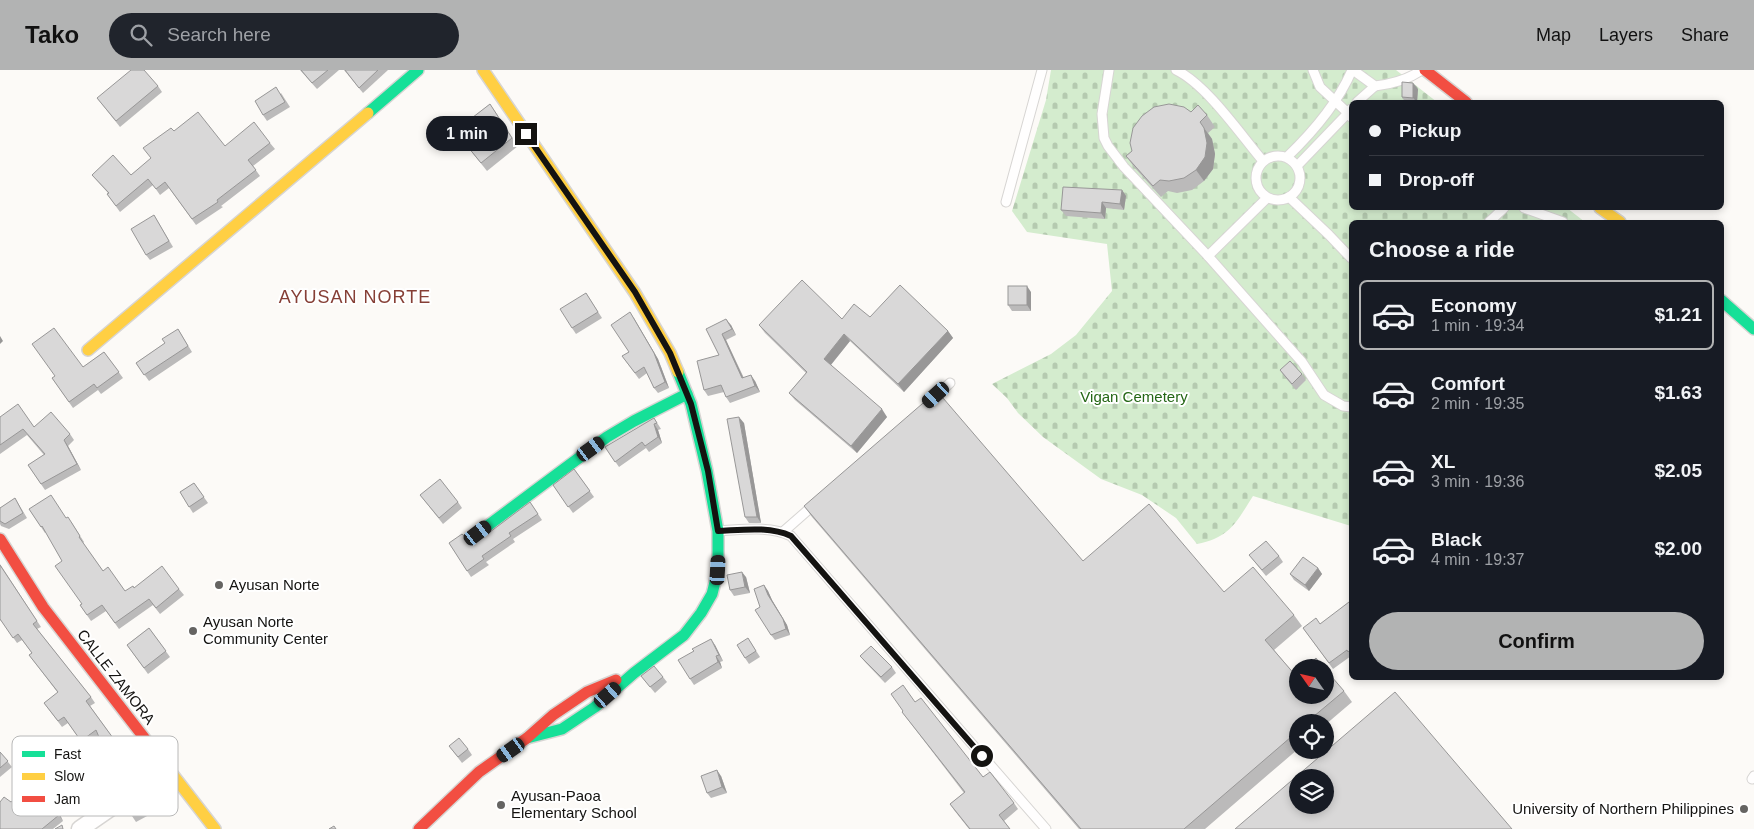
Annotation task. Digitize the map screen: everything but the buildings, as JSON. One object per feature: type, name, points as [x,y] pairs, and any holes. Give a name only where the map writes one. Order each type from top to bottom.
[{"type":"street","points":[[88,350],[418,70]]},
{"type":"street","points":[[483,70],[635,292],[670,353],[691,404],[708,471],[718,531],[718,570],[712,594],[701,613],[684,635],[595,706],[562,729],[527,738]]},
{"type":"street","points":[[1424,70],[1463,100]]},
{"type":"street","points":[[1603,210],[1617,220]]},
{"type":"street","points":[[1724,303],[1754,329]]},
{"type":"street","points":[[478,533],[607,437],[687,394]]},
{"type":"street","name":"CALLE ZAMORA","points":[[0,539],[43,607],[143,736]]},
{"type":"street","points":[[419,829],[479,772],[527,738],[552,715],[586,692],[634,673]]},
{"type":"street","name":"CALLE ZAMORA","points":[[178,781],[215,829]]},
{"type":"street","points":[[80,829],[99,816]]},
{"type":"lane","points":[[1006,202],[1042,70]]},
{"type":"lane","points":[[1109,70],[1102,114],[1104,138],[1124,167],[1208,256],[1302,362],[1324,395],[1343,406],[1349,407]]},
{"type":"lane","points":[[1176,70],[1202,88],[1263,161]]},
{"type":"lane","points":[[1313,70],[1320,87],[1349,112]]},
{"type":"lane","points":[[1287,157],[1308,136],[1335,101],[1346,86],[1353,70],[1375,86]]},
{"type":"lane","points":[[1359,100],[1375,86],[1394,84],[1424,70]]},
{"type":"lane","points":[[1297,166],[1349,114]]},
{"type":"lane","points":[[1279,155],[1287,157],[1297,166],[1300,173],[1299,185],[1289,198],[1282,200],[1268,198],[1259,190],[1256,183],[1255,175],[1258,167],[1270,157],[1279,155]]},
{"type":"lane","points":[[1208,256],[1268,198]]},
{"type":"lane","points":[[1289,198],[1349,256]]},
{"type":"lane","points":[[1491,220],[1502,210]]},
{"type":"lane","points":[[1530,210],[1557,220]]},
{"type":"lane","points":[[921,409],[950,383]]},
{"type":"lane","points":[[782,532],[826,493]]},
{"type":"lane","points":[[718,531],[771,530],[791,536],[1046,829]]},
{"type":"green space","name":"Vigan Cemetery","points":[[1051,70],[1396,70],[1434,100],[1349,100],[1349,210],[1570,210],[1582,220],[1349,220],[1349,525],[1253,496],[1231,528],[1217,538],[1197,544],[1176,518],[1142,495],[1101,479],[1043,437],[992,384],[1051,354],[1076,335],[1112,291],[1107,244],[1027,232],[1012,211],[1046,100]]},
{"type":"traffic: fast","points":[[368,113],[418,70]]},
{"type":"traffic: fast","points":[[1724,303],[1754,329]]},
{"type":"traffic: fast","points":[[527,738],[562,729],[595,707],[634,673],[684,635],[701,613],[712,594],[718,570],[718,531],[707,471],[691,404],[678,372]]},
{"type":"traffic: fast","points":[[478,533],[607,437],[687,394]]},
{"type":"traffic: slow","points":[[483,70],[635,293],[670,353],[678,372]]},
{"type":"traffic: slow","points":[[88,350],[368,113]]},
{"type":"traffic: slow","points":[[1603,210],[1617,220]]},
{"type":"traffic: slow","points":[[178,781],[215,829]]},
{"type":"traffic: jam","points":[[1425,70],[1463,100]]},
{"type":"traffic: jam","points":[[0,539],[43,607],[143,736]]},
{"type":"traffic: jam","points":[[419,829],[479,772],[527,738],[553,715],[587,692],[616,680]]},
{"type":"place","name":"Ayusan Norte","points":[[219,585]]},
{"type":"place","name":"Ayusan Norte Community Center","points":[[193,631]]},
{"type":"place","name":"Ayusan-Paoa Elementary School","points":[[501,805]]},
{"type":"place","name":"University of Northern Philippines","points":[[1744,809]]},
{"type":"district","name":"AYUSAN NORTE","points":[[355,297]]},
{"type":"route","points":[[526,134],[635,292],[670,353],[691,404],[708,471],[718,531],[771,530],[791,536],[982,756]]}]
